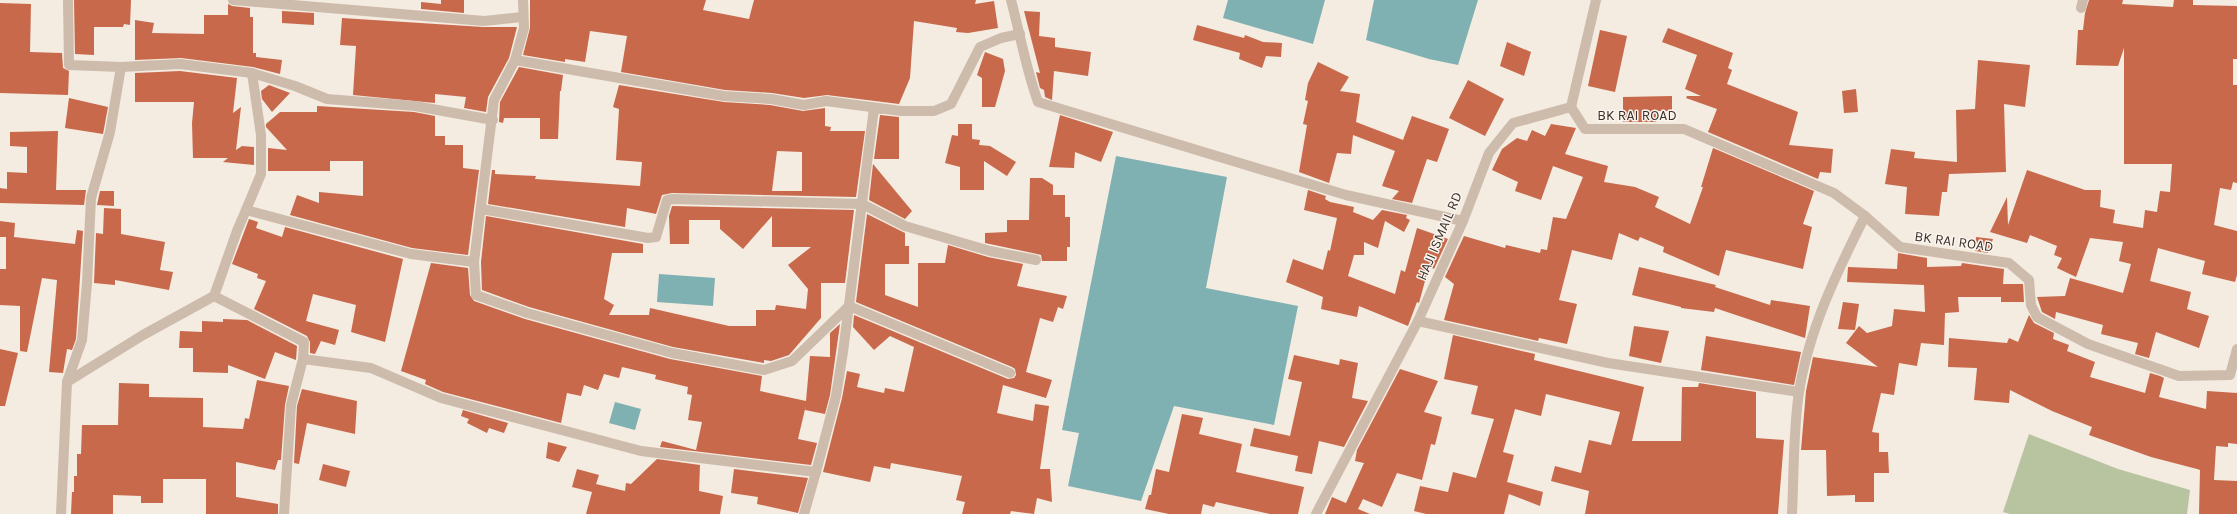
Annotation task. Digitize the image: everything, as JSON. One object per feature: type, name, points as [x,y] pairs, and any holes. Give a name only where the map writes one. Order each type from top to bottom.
[{"type":"street","points":[[68,0],[69,65],[121,67],[180,64],[252,73],[295,86],[327,99],[415,106],[493,120]]},
{"type":"street","points":[[233,0],[484,21],[522,17]]},
{"type":"street","points":[[523,0],[522,17],[524,28],[515,60],[494,100],[493,120],[474,262],[476,295],[527,313],[672,353],[764,370],[792,361],[849,306]]},
{"type":"street","points":[[1010,0],[1020,34],[1030,81],[1038,102],[1338,193],[1463,221]]},
{"type":"street","points":[[1571,107],[1596,0]]},
{"type":"street","points":[[804,514],[836,396],[874,108],[901,111],[934,111],[951,104],[980,47],[1002,38],[1020,34]]},
{"type":"street","points":[[515,60],[724,96],[770,99],[804,105],[826,101],[852,103],[901,111]]},
{"type":"street","points":[[61,514],[67,382],[82,340],[87,283],[91,198],[110,132],[121,67]]},
{"type":"street","points":[[67,382],[143,335],[214,296],[237,231],[261,174],[261,135],[252,73]]},
{"type":"street","name":"BK RAI ROAD","points":[[1571,107],[1585,129],[1684,129],[1834,193],[1865,216],[1900,247],[2009,262],[2029,280],[2031,305],[2037,317],[2096,347],[2179,376],[2230,375],[2237,349]]},
{"type":"street","name":"HAJI ISMAIL RD","points":[[1316,514],[1418,320],[1463,221],[1489,153],[1513,123],[1571,107]]},
{"type":"street","points":[[481,209],[648,238],[656,237],[667,200],[673,198],[862,204],[906,226],[990,251],[1036,260]]},
{"type":"street","points":[[246,210],[411,254],[474,262]]},
{"type":"street","points":[[1792,514],[1799,392],[1814,332],[1837,272],[1865,216]]},
{"type":"street","points":[[214,296],[304,342],[303,359],[291,405],[284,514]]},
{"type":"street","points":[[849,306],[1010,373]]},
{"type":"street","points":[[1418,320],[1608,363],[1799,392]]},
{"type":"street","points":[[303,359],[371,368],[441,398],[641,451],[816,472]]},
{"type":"green space","points":[[2029,434],[2118,469],[2190,490],[2187,514],[2010,514],[2003,512]]},
{"type":"water","points":[[1228,0],[1325,0],[1313,44],[1223,18]]},
{"type":"water","points":[[1374,0],[1478,0],[1458,65],[1429,59],[1366,40]]},
{"type":"water","points":[[1116,156],[1227,177],[1206,288],[1298,306],[1274,425],[1174,406],[1141,501],[1068,486],[1079,433],[1062,430]]},
{"type":"water","points":[[659,274],[715,278],[713,306],[657,302]]},
{"type":"water","points":[[615,402],[641,409],[635,430],[609,423]]},
{"type":"building","points":[[74,0],[131,0],[130,25],[124,24],[123,27],[94,27],[94,55],[75,54]]},
{"type":"building","points":[[441,0],[464,0],[464,13],[421,9],[421,2],[441,4]]},
{"type":"building","points":[[530,0],[706,0],[703,10],[749,19],[754,0],[976,0],[975,4],[994,1],[998,28],[968,33],[956,32],[957,28],[914,21],[910,78],[899,104],[827,95],[804,98],[772,93],[725,90],[621,72],[627,36],[590,31],[585,62],[565,59],[565,62],[523,55],[530,28]]},
{"type":"building","points":[[2089,0],[2123,0],[2122,4],[2173,7],[2174,0],[2193,0],[2193,5],[2237,6],[2237,59],[2233,59],[2233,85],[2237,85],[2237,183],[2233,182],[2231,190],[2220,188],[2214,225],[2237,231],[2237,275],[2235,282],[2202,274],[2205,261],[2158,248],[2150,281],[2191,292],[2187,309],[2209,316],[2199,348],[2156,332],[2149,358],[2135,354],[2138,343],[2101,334],[2103,325],[2056,312],[2055,319],[2042,312],[2037,297],[2065,296],[2070,278],[2123,293],[2131,264],[2119,261],[2123,242],[2090,238],[2076,277],[2057,268],[2062,258],[2054,255],[2057,246],[2030,235],[2027,243],[1990,232],[2007,197],[2008,225],[2027,170],[2085,190],[2101,190],[2100,207],[2115,210],[2113,223],[2143,228],[2145,210],[2157,212],[2160,191],[2170,192],[2172,164],[2124,164],[2124,48],[2118,66],[2076,65],[2078,30],[2083,30],[2085,13]]},
{"type":"building","points":[[0,3],[31,4],[30,52],[62,53],[63,68],[69,71],[68,95],[0,93]]},
{"type":"building","points":[[228,4],[232,6],[250,8],[250,17],[253,17],[253,53],[256,53],[256,57],[282,60],[280,74],[253,67],[181,58],[135,60],[135,20],[154,23],[152,33],[204,34],[204,15],[228,15]]},
{"type":"building","points":[[282,11],[314,13],[314,25],[282,23]]},
{"type":"building","points":[[1024,11],[1040,12],[1039,36],[1055,38],[1055,47],[1091,52],[1088,76],[1054,71],[1052,100],[1045,97],[1044,90],[1040,88],[1036,72],[1040,73]]},
{"type":"building","points":[[342,18],[483,27],[517,27],[509,58],[488,97],[486,112],[464,108],[466,97],[435,94],[435,103],[353,95],[356,46],[340,45]]},
{"type":"building","points":[[1197,25],[1244,38],[1245,35],[1263,42],[1282,43],[1281,57],[1266,56],[1262,68],[1239,59],[1240,53],[1193,40]]},
{"type":"building","points":[[1668,28],[1733,53],[1728,68],[1732,70],[1727,84],[1798,112],[1789,145],[1833,149],[1831,173],[1820,172],[1818,179],[1708,132],[1717,109],[1686,98],[1687,96],[1701,96],[1685,89],[1697,55],[1662,42]]},
{"type":"building","points":[[1600,30],[1627,36],[1615,92],[1588,86]]},
{"type":"building","points":[[1507,42],[1531,52],[1524,76],[1500,66]]},
{"type":"building","points":[[985,52],[1003,59],[1005,71],[995,107],[982,107],[982,78],[977,75]]},
{"type":"building","points":[[1978,60],[2030,65],[2025,107],[2004,104],[2006,172],[1949,174],[1947,192],[1942,192],[1939,216],[1905,214],[1907,187],[1885,184],[1891,149],[1915,152],[1914,158],[1957,162],[1956,110],[1975,109]]},
{"type":"building","points":[[1318,62],[1349,77],[1340,91],[1360,94],[1356,122],[1403,140],[1412,116],[1449,129],[1437,162],[1427,159],[1412,203],[1392,199],[1399,191],[1382,186],[1395,151],[1353,135],[1351,154],[1337,153],[1329,183],[1299,172],[1307,125],[1303,124],[1308,101],[1305,100],[1308,83]]},
{"type":"building","points":[[519,67],[563,75],[560,91],[558,139],[540,139],[540,118],[504,118],[503,123],[499,122],[500,102]]},
{"type":"building","points":[[180,71],[237,78],[233,113],[241,107],[236,150],[242,146],[254,147],[254,165],[223,162],[228,158],[193,158],[192,123],[194,102],[135,102],[135,73]]},
{"type":"building","points":[[1468,80],[1504,99],[1485,136],[1449,118]]},
{"type":"building","points":[[269,85],[290,93],[272,112],[262,99],[261,91]]},
{"type":"building","points":[[619,85],[724,102],[770,105],[803,111],[825,108],[825,126],[831,127],[830,131],[865,131],[856,197],[672,193],[662,195],[656,214],[627,208],[625,227],[488,204],[492,170],[495,170],[495,174],[536,176],[535,179],[640,186],[642,162],[616,160],[619,109],[613,107]],"holes":[[[777,151],[802,152],[802,191],[772,191]]]},
{"type":"building","points":[[1856,89],[1858,112],[1844,113],[1842,91]]},
{"type":"building","points":[[1672,96],[1672,111],[1657,111],[1656,122],[1623,122],[1623,97]]},
{"type":"building","points":[[69,98],[108,107],[103,134],[65,128]]},
{"type":"building","points":[[317,106],[414,112],[435,116],[435,136],[445,136],[445,145],[463,145],[463,168],[479,170],[468,255],[412,248],[290,215],[297,195],[319,203],[319,192],[363,196],[363,161],[330,161],[330,171],[268,171],[268,148],[287,150],[266,127],[266,124],[280,112],[317,112]]},
{"type":"building","points":[[880,115],[899,117],[899,159],[874,159]]},
{"type":"building","points":[[1060,115],[1113,132],[1101,162],[1075,152],[1074,168],[1049,167]]},
{"type":"building","points":[[958,124],[972,124],[972,139],[980,140],[979,145],[990,146],[1016,162],[1007,176],[984,161],[984,190],[960,190],[960,167],[945,163],[952,135],[958,136]]},
{"type":"building","points":[[1551,124],[1576,128],[1565,154],[1608,166],[1604,182],[1635,187],[1659,197],[1655,207],[1690,224],[1703,187],[1701,187],[1713,148],[1814,191],[1803,224],[1812,227],[1803,269],[1726,250],[1719,276],[1663,252],[1664,247],[1640,237],[1638,241],[1619,233],[1612,260],[1572,250],[1559,300],[1577,304],[1567,344],[1539,338],[1538,341],[1444,320],[1454,284],[1445,277],[1464,236],[1505,248],[1506,245],[1540,253],[1541,249],[1547,250],[1553,217],[1566,219],[1583,177],[1553,166],[1541,200],[1515,191],[1518,182],[1492,170],[1502,149],[1517,138],[1527,141],[1532,130],[1545,136]]},
{"type":"building","points":[[58,131],[56,190],[86,190],[84,205],[0,203],[0,188],[7,189],[7,172],[27,173],[27,147],[10,146],[10,132]]},
{"type":"building","points":[[873,164],[912,211],[905,219],[869,200]]},
{"type":"building","points":[[1030,178],[1042,178],[1053,185],[1053,195],[1065,195],[1065,217],[1070,217],[1070,247],[1067,247],[1067,261],[1042,261],[1041,255],[985,243],[985,233],[1007,232],[1007,220],[1029,220]]},
{"type":"building","points":[[1308,190],[1326,196],[1325,199],[1330,202],[1354,207],[1353,212],[1373,220],[1382,210],[1407,215],[1406,218],[1410,220],[1404,232],[1385,221],[1378,248],[1364,242],[1364,255],[1354,255],[1348,276],[1395,294],[1401,270],[1405,272],[1417,228],[1448,239],[1434,269],[1429,266],[1419,303],[1417,302],[1408,326],[1359,306],[1357,317],[1321,309],[1323,297],[1286,282],[1293,259],[1323,270],[1328,250],[1330,251],[1337,218],[1304,210]]},
{"type":"building","points":[[100,191],[114,191],[114,206],[97,205]]},
{"type":"building","points":[[672,206],[854,210],[845,283],[821,283],[821,318],[789,355],[771,361],[764,360],[764,363],[673,347],[529,307],[482,290],[481,262],[486,216],[643,244],[643,253],[612,253],[604,299],[614,305],[609,315],[649,315],[650,308],[729,326],[756,326],[756,310],[775,310],[776,305],[806,309],[808,289],[788,265],[811,247],[772,247],[772,216],[743,249],[720,229],[720,220],[689,220],[689,244],[670,244],[669,216]]},
{"type":"building","points":[[104,208],[121,209],[121,234],[165,242],[160,270],[173,272],[169,290],[115,280],[115,285],[94,283],[96,233],[103,234]]},
{"type":"building","points":[[867,214],[905,233],[905,246],[909,246],[909,264],[885,264],[885,295],[918,307],[918,263],[945,263],[948,245],[988,257],[1023,264],[1017,286],[1067,296],[1063,309],[1058,307],[1053,322],[1040,318],[1026,372],[1052,380],[1046,398],[1003,385],[997,413],[1033,421],[1035,404],[1049,406],[1040,469],[1050,469],[1052,502],[1037,498],[1034,514],[1011,511],[1010,514],[962,514],[965,502],[956,500],[962,476],[891,463],[890,469],[874,466],[870,482],[823,472],[842,398],[847,371],[860,374],[857,387],[884,393],[885,388],[904,392],[914,347],[890,336],[874,350],[853,327],[854,315],[1008,379],[1014,378],[1016,375],[1015,369],[1012,367],[856,302]]},
{"type":"building","points":[[249,219],[258,222],[256,228],[282,237],[285,227],[403,259],[385,342],[351,332],[356,305],[313,294],[306,321],[339,330],[335,345],[321,341],[315,354],[310,353],[310,342],[307,336],[254,309],[266,281],[257,278],[258,274],[232,264]]},
{"type":"building","points":[[0,221],[15,223],[14,237],[75,244],[77,230],[83,231],[76,339],[72,350],[67,349],[63,373],[49,372],[57,280],[42,278],[27,352],[20,351],[20,306],[0,305],[0,269],[6,269],[6,237],[0,237]]},
{"type":"building","points":[[1976,237],[1993,239],[1988,253],[1975,251]]},
{"type":"building","points":[[1898,253],[1927,258],[1927,267],[1961,266],[1962,263],[2004,269],[2003,284],[2023,284],[2024,302],[2001,302],[2001,297],[1958,297],[1959,312],[1945,313],[1944,345],[1921,343],[1917,366],[1899,363],[1894,395],[1881,393],[1872,432],[1879,433],[1879,452],[1888,452],[1889,473],[1874,473],[1874,502],[1855,502],[1855,495],[1827,496],[1826,450],[1801,450],[1806,391],[1813,357],[1878,367],[1846,343],[1859,326],[1867,333],[1892,326],[1894,309],[1925,312],[1924,285],[1847,282],[1848,267],[1897,269]]},
{"type":"building","points":[[431,263],[468,268],[470,295],[474,301],[525,319],[670,359],[762,376],[760,391],[806,401],[810,356],[830,357],[830,333],[840,324],[830,395],[825,414],[805,410],[806,405],[798,439],[817,443],[811,465],[660,447],[662,441],[696,450],[702,422],[688,420],[692,395],[687,394],[688,387],[655,379],[656,375],[622,367],[619,378],[604,374],[598,390],[584,385],[581,396],[567,393],[561,423],[443,392],[425,384],[426,380],[401,371]]},
{"type":"building","points":[[1639,267],[1716,285],[1715,287],[1770,305],[1771,300],[1810,306],[1805,338],[1715,308],[1714,312],[1681,308],[1632,295]]},
{"type":"building","points":[[1843,302],[1859,304],[1855,330],[1838,329]]},
{"type":"building","points":[[2029,315],[2034,323],[2054,333],[2053,339],[2069,345],[2067,351],[2095,362],[2090,377],[2145,393],[2150,373],[2164,378],[2159,397],[2206,409],[2207,391],[2237,393],[2237,444],[2228,443],[2228,447],[2216,446],[2214,480],[2237,481],[2237,514],[2199,514],[2200,470],[2151,457],[2089,435],[2092,427],[2052,411],[2010,390],[2009,403],[1974,400],[1977,368],[1948,367],[1949,338],[2007,343],[2009,338],[2018,342]]},
{"type":"building","points":[[223,319],[247,320],[297,346],[296,360],[275,352],[265,379],[228,365],[228,373],[193,372],[193,348],[179,348],[180,331],[202,332],[202,321],[223,322]]},
{"type":"building","points":[[1634,326],[1669,331],[1661,363],[1629,356]]},
{"type":"building","points":[[1453,335],[1535,354],[1534,360],[1644,387],[1632,441],[1681,441],[1682,387],[1698,387],[1699,383],[1756,392],[1756,438],[1784,440],[1778,514],[1585,514],[1589,491],[1551,481],[1555,466],[1581,473],[1589,440],[1611,445],[1620,412],[1546,394],[1541,416],[1515,409],[1503,452],[1514,455],[1507,482],[1543,492],[1540,506],[1509,494],[1504,514],[1426,514],[1414,511],[1420,486],[1448,492],[1453,472],[1476,478],[1494,419],[1471,414],[1478,386],[1444,379]]},
{"type":"building","points":[[1706,336],[1801,352],[1794,385],[1701,370]]},
{"type":"building","points":[[0,349],[18,353],[5,406],[0,406]]},
{"type":"building","points":[[1294,355],[1339,365],[1340,359],[1358,363],[1352,398],[1368,401],[1344,447],[1319,441],[1312,474],[1295,471],[1298,456],[1250,446],[1254,428],[1290,436],[1302,382],[1288,379]]},
{"type":"building","points":[[1400,369],[1438,381],[1424,412],[1442,417],[1435,445],[1431,444],[1422,480],[1397,473],[1382,507],[1363,499],[1358,509],[1370,514],[1325,514],[1332,497],[1346,503],[1364,463],[1355,461],[1357,450]]},
{"type":"building","points":[[257,380],[289,386],[285,405],[281,460],[278,460],[275,470],[236,462],[236,497],[278,504],[278,514],[206,514],[206,479],[163,479],[163,503],[141,503],[141,496],[113,495],[113,514],[71,514],[72,492],[74,492],[74,476],[77,476],[77,454],[81,454],[82,425],[118,425],[119,383],[149,384],[149,397],[203,398],[203,427],[243,429],[245,418],[249,419]]},
{"type":"building","points":[[302,389],[357,401],[355,434],[307,423],[299,464],[294,463],[297,406]]},
{"type":"building","points":[[463,410],[508,423],[504,433],[489,428],[487,433],[467,423],[469,419],[461,416]]},
{"type":"building","points":[[1182,414],[1203,418],[1199,434],[1242,444],[1236,472],[1304,487],[1298,514],[1270,514],[1216,502],[1214,507],[1203,504],[1201,514],[1169,514],[1145,509],[1149,495],[1151,495],[1156,469],[1169,472]]},
{"type":"building","points":[[548,442],[567,447],[559,462],[546,458]]},
{"type":"building","points":[[657,459],[700,465],[699,491],[723,496],[720,514],[586,514],[592,492],[572,487],[577,469],[599,475],[596,484],[625,491],[626,483],[631,484]]},
{"type":"building","points":[[323,464],[350,471],[346,487],[319,480]]},
{"type":"building","points":[[734,469],[808,478],[798,513],[757,504],[758,497],[731,493]]}]
